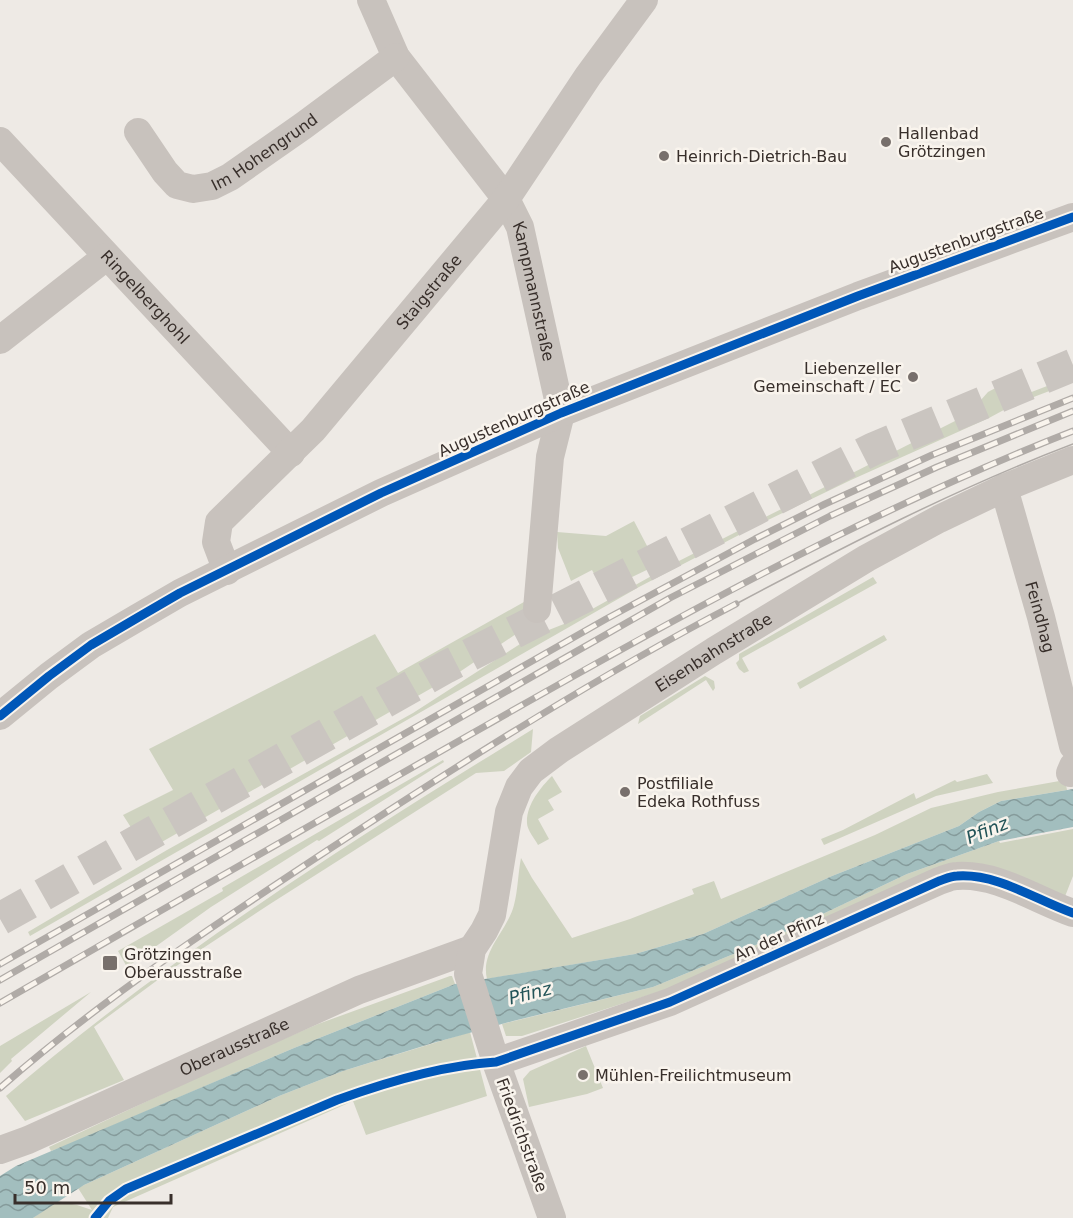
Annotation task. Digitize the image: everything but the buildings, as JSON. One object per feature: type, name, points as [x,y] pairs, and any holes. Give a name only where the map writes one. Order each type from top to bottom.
[{"type":"street","name":"Kampmannstraße","points":[[370,0],[396,57],[506,199],[520,227],[561,412],[550,457],[537,609]]},
{"type":"street","name":"Staigstraße","points":[[227,571],[216,542],[219,522],[320,422],[506,199],[588,76],[644,0]]},
{"type":"street","name":"Im Hohengrund","points":[[138,132],[165,172],[177,185],[193,189],[212,186],[230,177],[303,126],[396,57]]},
{"type":"street","name":"Ringelberghohl","points":[[0,141],[291,453]]},
{"type":"street","name":"Augustenburgstraße","points":[[0,716],[91,645],[180,593],[381,494],[561,412],[858,296],[1073,217]]},
{"type":"street","points":[[0,340],[106,257]]},
{"type":"street","name":"Eisenbahnstraße","points":[[470,962],[492,915],[509,812],[519,787],[531,771],[559,750],[644,696],[867,558],[939,519],[1004,488],[1073,460]]},
{"type":"street","name":"Feindhag","points":[[1004,488],[1041,617],[1072,762]]},
{"type":"street","name":"An der Pfinz","points":[[493,1053],[670,1002],[939,880],[957,876],[986,880],[1006,885],[1073,913]]},
{"type":"street","name":"Friedrichstraße","points":[[470,962],[493,1053],[552,1218]]},
{"type":"street","name":"Oberausstraße","points":[[0,1149],[28,1140],[359,990],[470,962]]},
{"type":"green space","points":[[1073,376],[1073,382],[1013,405],[851,480],[639,587],[30,936],[28,932],[167,850],[413,713],[531,637],[569,622],[673,564],[955,421],[972,410],[988,392],[1003,384],[1011,400]]},
{"type":"green space","points":[[634,521],[657,565],[603,591],[592,570],[571,581],[558,548],[557,532],[606,536]]},
{"type":"green space","points":[[873,577],[877,583],[742,658],[749,671],[744,673],[739,669],[736,663],[739,660],[739,654]]},
{"type":"green space","points":[[531,598],[527,616],[516,634],[458,673],[146,851],[123,815],[173,790],[149,749],[375,634],[398,673]]},
{"type":"green space","points":[[884,635],[887,640],[800,689],[797,683]]},
{"type":"green space","points":[[705,676],[714,681],[713,691],[706,680],[638,724],[640,716]]},
{"type":"green space","points":[[533,729],[531,752],[504,771],[476,773],[182,962],[94,1027],[124,1080],[25,1121],[6,1096],[132,995],[262,902],[329,857]]},
{"type":"green space","points":[[443,760],[444,762],[211,907],[127,967],[118,951]]},
{"type":"green space","points":[[987,774],[993,783],[936,796],[824,845],[821,839],[914,793],[916,799],[955,780],[957,782]]},
{"type":"green space","points":[[552,776],[562,792],[548,800],[554,810],[538,819],[549,839],[538,845],[528,829],[527,816],[535,797]]},
{"type":"green space","points":[[1065,780],[1067,790],[1001,801],[979,812],[959,826],[832,876],[703,934],[635,954],[487,979],[487,959],[514,905],[521,858],[572,938],[630,919],[694,894],[692,889],[714,881],[721,899],[875,835],[931,808],[998,792]]},
{"type":"green space","points":[[1073,829],[1073,876],[1064,899],[972,864],[677,986],[522,1036],[506,1036],[502,1024],[653,987],[770,939],[907,874],[999,841],[1000,843]]},
{"type":"green space","points":[[450,976],[455,984],[294,1048],[65,1146],[51,1151],[49,1147],[318,1024]]},
{"type":"green space","points":[[91,992],[11,1059],[12,1061],[0,1073],[0,1046]]},
{"type":"green space","points":[[470,1032],[487,1096],[366,1135],[353,1101],[113,1207],[108,1218],[33,1218],[57,1201],[92,1210],[78,1188],[279,1096],[343,1071]]},
{"type":"green space","points":[[586,1046],[603,1088],[587,1094],[529,1107],[523,1079],[530,1071]]},
{"type":"water","name":"Pfinz","points":[[1073,789],[1073,827],[999,841],[907,874],[770,939],[653,987],[513,1021],[343,1071],[279,1096],[84,1185],[33,1218],[0,1218],[0,1176],[16,1166],[294,1048],[455,984],[635,954],[703,934],[832,876],[959,826],[979,812],[1001,801]]},
{"type":"tunnel","points":[[0,919],[446,667],[873,449],[1073,365]]},
{"type":"tram line","points":[[736,604],[860,539],[944,499],[1073,444]]},
{"type":"railway","points":[[0,964],[606,619],[755,539],[932,455],[1073,398]]},
{"type":"railway","points":[[0,980],[670,598],[830,516],[937,467],[1073,411]]},
{"type":"railway","points":[[0,1003],[532,699],[759,575],[914,499],[1073,431]]},
{"type":"railway","points":[[0,1088],[120,992],[203,933],[331,848],[480,752],[581,691],[736,604]]},
{"type":"cycle path","points":[[0,716],[91,645],[137,618],[180,593],[381,493],[561,413],[858,296],[1073,217]]},
{"type":"cycle path","points":[[95,1218],[109,1201],[126,1189],[337,1100],[415,1076],[496,1062],[670,1002],[948,878],[972,876],[1002,883],[1073,913]]},
{"type":"place","name":"Hallenbad Grötzingen","points":[[886,142]]},
{"type":"place","name":"Heinrich-Dietrich-Bau","points":[[664,156]]},
{"type":"place","name":"Liebenzeller Gemeinschaft / EC","points":[[913,377]]},
{"type":"place","name":"Postfiliale Edeka Rothfuss","points":[[625,792]]},
{"type":"place","name":"Grötzingen Oberausstraße","points":[[110,963]]},
{"type":"place","name":"Mühlen-Freilichtmuseum","points":[[583,1075]]}]
